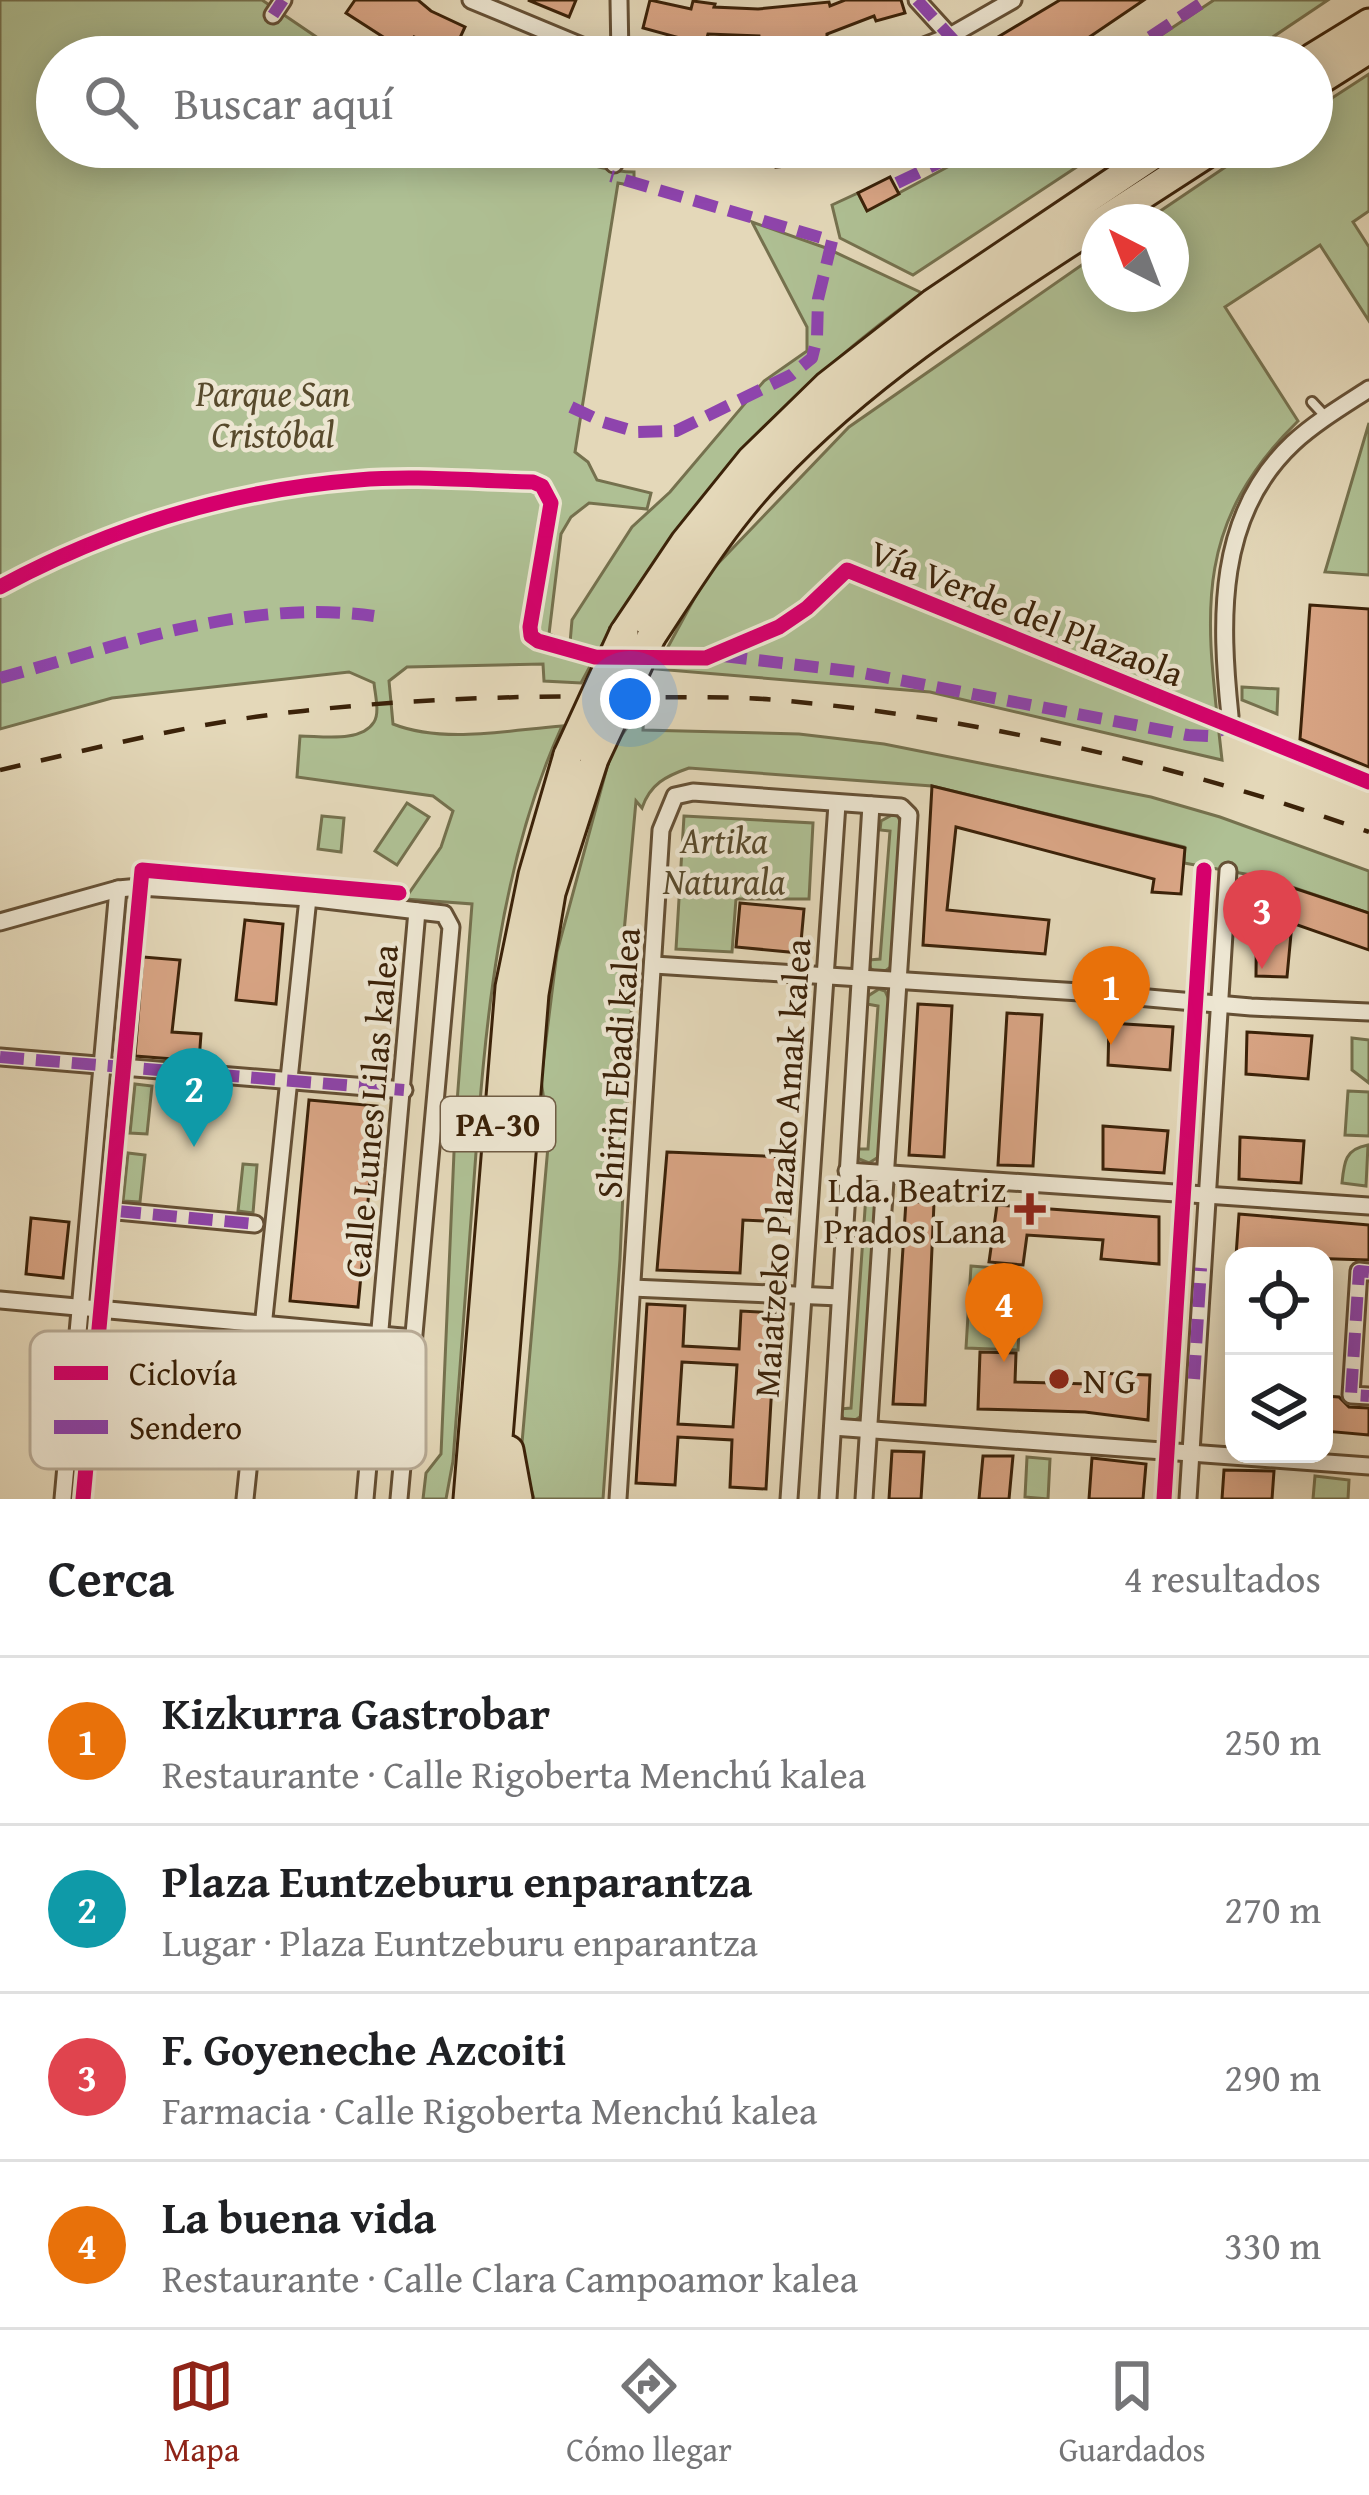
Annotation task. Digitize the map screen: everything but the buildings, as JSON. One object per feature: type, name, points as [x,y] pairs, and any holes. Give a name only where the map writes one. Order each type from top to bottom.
[{"type":"highway","points":[[1333,45],[1369,23]]},
{"type":"highway","points":[[1333,72],[1369,49]]},
{"type":"highway","name":"PA-30","points":[[468,1499],[510,987],[533,875],[638,635],[685,542],[751,460],[827,386],[933,304],[1134,168]]},
{"type":"highway","name":"PA-30","points":[[1129,204],[1185,168]]},
{"type":"highway","name":"PA-30","points":[[638,635],[767,476],[842,403],[946,322],[1081,235]]},
{"type":"highway","name":"PA-30","points":[[493,1499],[535,994],[581,757]]},
{"type":"highway","points":[[518,1499],[509,1455],[530,1175],[524,1107]]},
{"type":"highway","points":[[452,1499],[480,1219],[498,1130]]},
{"type":"street","points":[[471,0],[558,36]]},
{"type":"street","points":[[619,0],[620,36]]},
{"type":"street","points":[[916,0],[950,36],[1013,0]]},
{"type":"street","points":[[1230,716],[1222,614],[1232,547],[1262,481],[1290,446],[1325,417],[1362,396]]},
{"type":"street","name":"Shirin Ebadi kalea","points":[[618,1499],[662,830],[675,796],[693,792],[837,804]]},
{"type":"street","points":[[837,804],[902,806],[909,814],[863,1499]]},
{"type":"street","name":"Maiatzeko Plazako Amak kalea","points":[[789,1499],[837,804]]},
{"type":"street","name":"Maiatzeko Plazako Amak kalea","points":[[828,1499],[871,805]]},
{"type":"street","points":[[1188,1499],[1228,871]]},
{"type":"street","points":[[79,1331],[118,889]]},
{"type":"street","points":[[0,922],[118,889],[308,898],[417,911]]},
{"type":"street","points":[[263,1331],[308,898]]},
{"type":"street","name":"Calle Lunes Lilas kalea","points":[[380,1331],[417,911],[444,914],[451,927],[414,1331]]},
{"type":"street","points":[[654,965],[1369,1012]]},
{"type":"street","points":[[0,1057],[260,1087],[289,1080],[404,1090]]},
{"type":"street","points":[[847,1172],[1369,1206]]},
{"type":"street","points":[[117,1210],[189,1212],[255,1224]]},
{"type":"street","points":[[1369,1272],[1359,1271],[1351,1395],[1369,1396]]},
{"type":"street","points":[[632,1288],[840,1297]]},
{"type":"street","points":[[0,1300],[338,1331]]},
{"type":"street","points":[[832,1427],[1369,1466]]},
{"type":"street","points":[[245,1499],[248,1469]]},
{"type":"street","name":"Calle Lunes Lilas kalea","points":[[365,1499],[368,1469]]},
{"type":"street","name":"Calle Lunes Lilas kalea","points":[[399,1499],[402,1469]]},
{"type":"street","points":[[63,1498],[78,1499]]},
{"type":"lane","points":[[1312,402],[1325,417]]},
{"type":"green space","name":"Parque San Cristóbal","points":[[0,0],[262,0],[315,36],[36,36],[36,168],[607,168],[634,172],[634,186],[618,183],[575,452],[588,462],[597,480],[651,493],[647,509],[589,503],[571,517],[561,534],[549,634],[570,643],[572,620],[632,527],[670,492],[764,381],[807,351],[807,327],[752,222],[826,248],[922,293],[820,375],[728,468],[649,571],[581,683],[544,681],[543,664],[407,667],[389,681],[393,724],[412,730],[477,734],[562,726],[523,835],[498,948],[483,1064],[453,1461],[446,1499],[423,1499],[426,1473],[441,1454],[455,1129],[472,904],[405,899],[441,847],[453,811],[433,796],[297,777],[300,736],[351,736],[368,729],[376,718],[374,683],[349,672],[112,698],[0,729]]},
{"type":"green space","points":[[1214,0],[1328,0],[1274,36],[1160,36]]},
{"type":"green space","points":[[1369,74],[1369,211],[1353,222],[1369,247],[1369,321],[1320,245],[1225,307],[1298,421],[1263,461],[1238,500],[1213,579],[1212,664],[1222,760],[930,692],[656,669],[707,575],[849,427],[1081,266],[1081,312],[1189,312],[1189,204],[1171,204],[1224,168],[1333,168],[1333,97]]},
{"type":"green space","points":[[946,168],[1075,168],[913,275],[840,238],[832,205],[858,193],[867,210]]},
{"type":"green space","points":[[1369,423],[1369,575],[1325,572]]},
{"type":"green space","points":[[1242,687],[1278,689],[1277,714],[1242,700]]},
{"type":"green space","points":[[644,704],[643,730],[799,734],[884,744],[1151,797],[1369,871],[1369,913],[1262,877],[1184,863],[1184,847],[932,786],[689,768],[660,782],[642,808],[636,801],[619,987],[632,992],[603,1499],[534,1499],[521,1454],[549,1135],[541,1080],[557,952],[612,749]]},
{"type":"green space","points":[[407,803],[429,817],[397,865],[375,851]]},
{"type":"green space","points":[[322,816],[344,818],[341,852],[318,849]]},
{"type":"green space","name":"Artika Naturala","points":[[684,816],[813,823],[809,899],[736,899],[732,952],[676,949]]},
{"type":"green space","points":[[898,816],[902,827],[892,966],[881,974],[871,969],[868,960],[880,959],[890,831],[880,830],[881,821]]},
{"type":"green space","points":[[879,989],[890,1002],[880,1156],[869,1163],[859,1159],[856,1149],[868,1149],[878,1006],[867,1004],[868,996]]},
{"type":"green space","points":[[1352,1038],[1369,1040],[1369,1083],[1352,1070]]},
{"type":"green space","points":[[135,1084],[152,1086],[147,1134],[130,1133]]},
{"type":"green space","points":[[1348,1091],[1369,1092],[1369,1136],[1345,1135]]},
{"type":"green space","points":[[1368,1145],[1366,1186],[1342,1183],[1347,1158]]},
{"type":"green space","points":[[128,1153],[145,1155],[140,1202],[123,1201]]},
{"type":"green space","points":[[243,1164],[257,1165],[253,1213],[238,1211]]},
{"type":"green space","points":[[863,1179],[874,1180],[879,1191],[863,1415],[852,1422],[839,1409],[851,1408],[866,1195],[856,1194]]},
{"type":"green space","points":[[971,1266],[1022,1270],[1018,1350],[966,1348]]},
{"type":"green space","points":[[1027,1457],[1050,1459],[1048,1499],[1025,1497]]},
{"type":"green space","points":[[1315,1476],[1349,1480],[1348,1499],[1313,1499]]},
{"type":"railway","points":[[0,770],[189,728],[346,707],[519,697],[744,698],[927,718],[1077,747],[1224,786],[1369,832]]},
{"type":"marked path","points":[[273,15],[283,0]]},
{"type":"marked path","points":[[917,0],[950,36]]},
{"type":"marked path","points":[[1152,36],[1206,0]]},
{"type":"marked path","points":[[897,183],[928,168]]},
{"type":"marked path","points":[[571,407],[637,432],[676,431],[791,375],[812,358],[817,338],[818,299],[832,241],[611,176]]},
{"type":"marked path","points":[[0,678],[138,639],[232,619],[326,612],[374,616]]},
{"type":"marked path","points":[[723,656],[857,672],[1188,735],[1209,736],[1229,726]]},
{"type":"marked path","points":[[0,1057],[404,1090]]},
{"type":"marked path","points":[[117,1211],[255,1224]]},
{"type":"marked path","points":[[1194,1379],[1201,1268]]},
{"type":"marked path","points":[[1369,1272],[1359,1271],[1351,1395],[1369,1396]]},
{"type":"cycle path","name":"Vía Verde del Plazaola","points":[[0,587],[85,546],[219,502],[311,485],[380,479],[533,482],[542,486],[551,503],[530,627],[538,641],[595,657],[706,658],[779,627],[847,570],[1369,782]]},
{"type":"cycle path","points":[[99,1331],[142,870],[399,893]]},
{"type":"cycle path","points":[[1164,1499],[1204,870]]},
{"type":"cycle path","points":[[83,1499],[86,1469]]},
{"type":"place","name":"F. Goyeneche Azcoiti","points":[[1262,969]]},
{"type":"place","name":"Kizkurra Gastrobar","points":[[1111,1045]]},
{"type":"place","name":"Plaza Euntzeburu enparantza","points":[[194,1147]]},
{"type":"place","name":"Lda. Beatriz Prados Lana","points":[[1030,1209]]},
{"type":"place","name":"La buena vida","points":[[1004,1362]]},
{"type":"place","name":"N G","points":[[1059,1379]]}]
